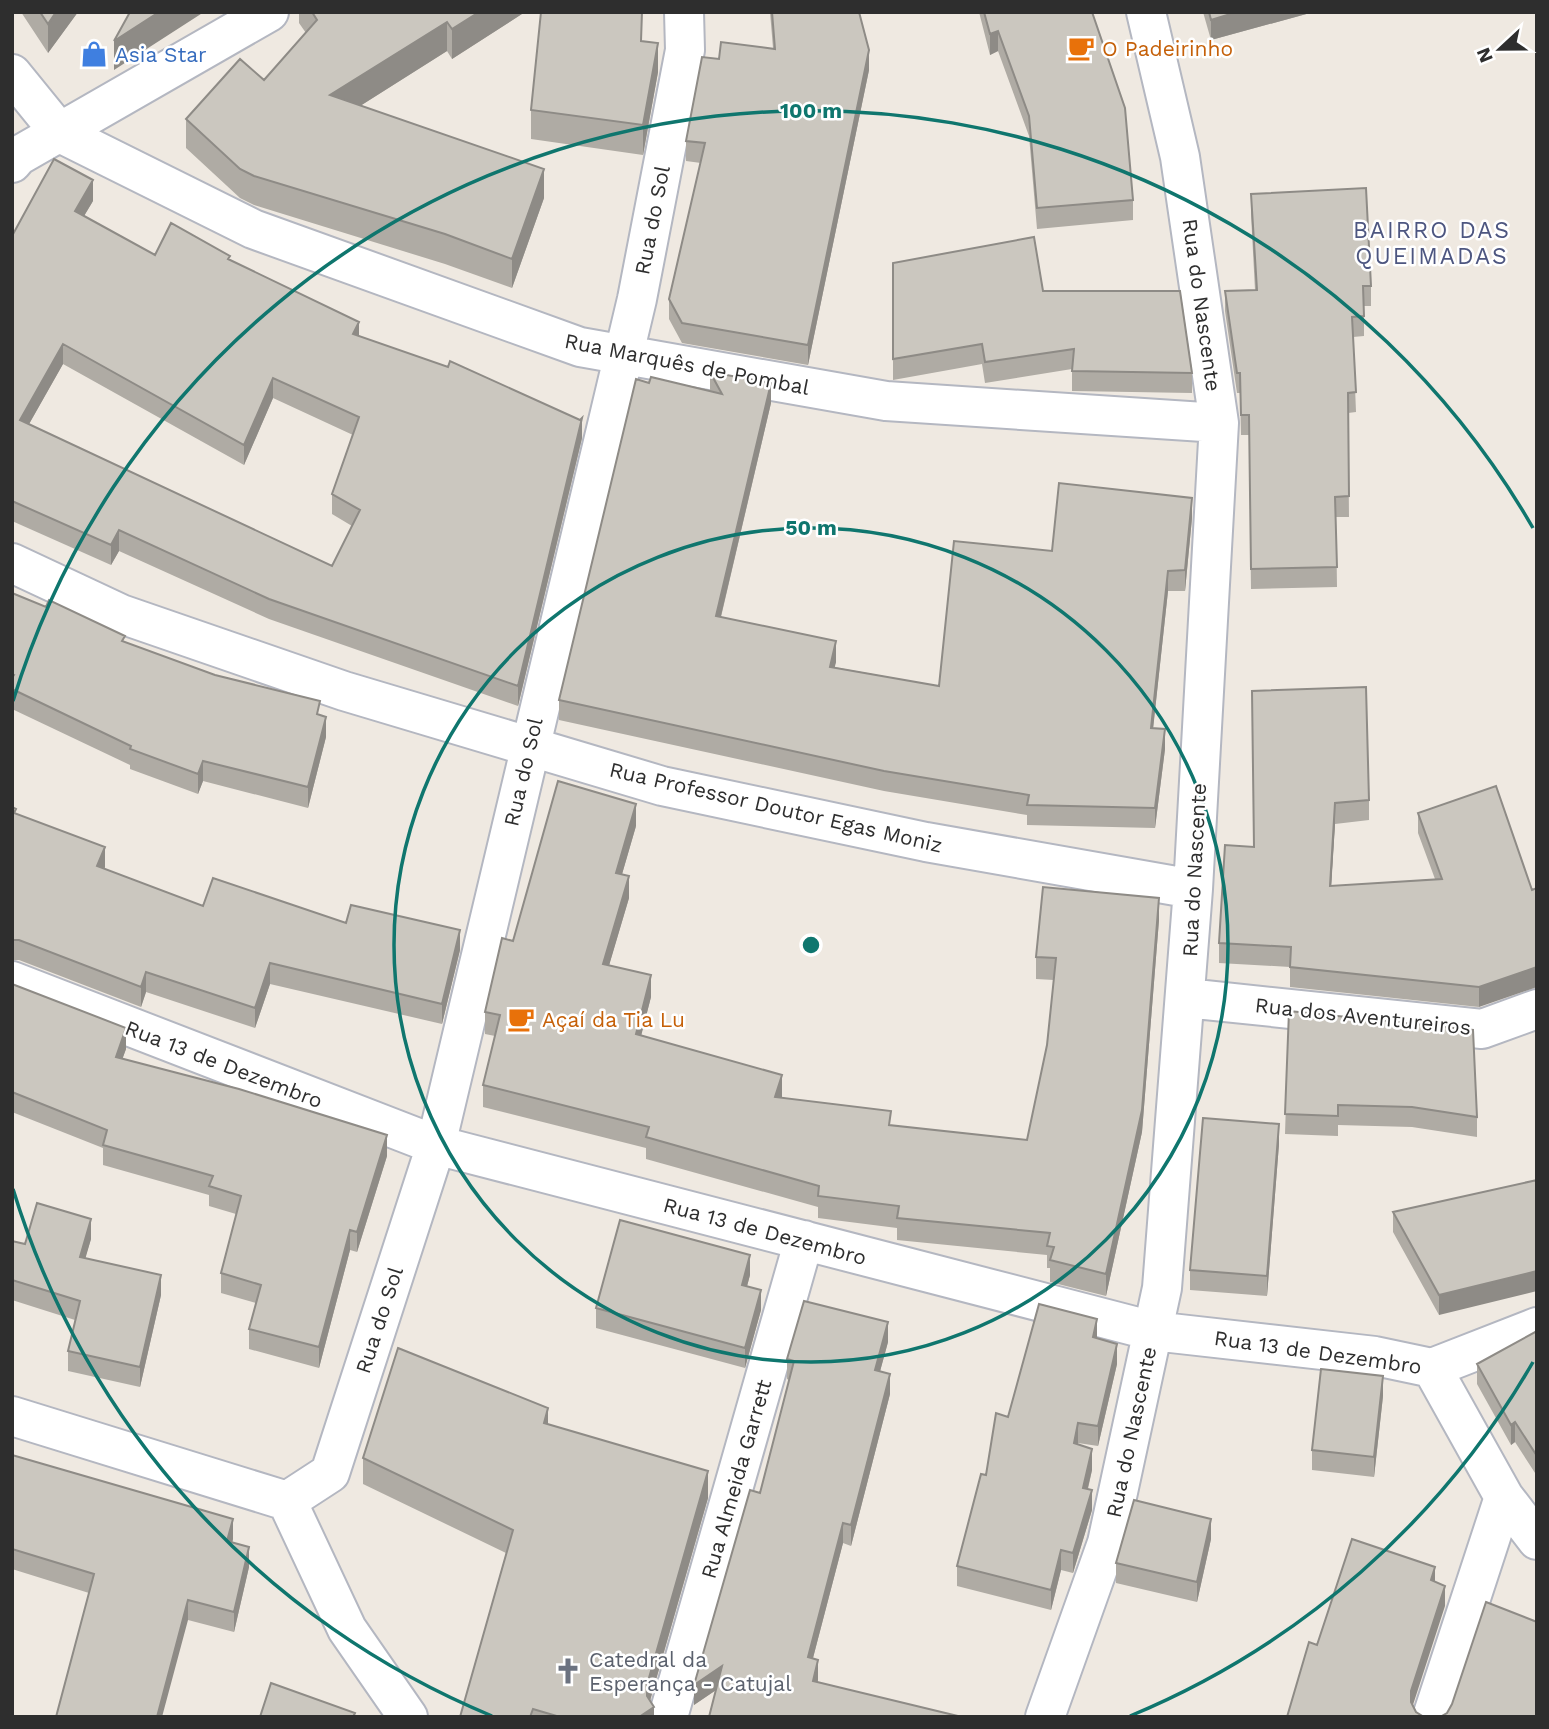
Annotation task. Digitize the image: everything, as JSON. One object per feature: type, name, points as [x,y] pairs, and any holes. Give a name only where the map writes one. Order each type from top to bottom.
[{"type":"street","points":[[12,163],[18,156],[269,12]]},
{"type":"street","name":"Rua do Sol","points":[[287,1500],[330,1473],[436,1145],[637,299],[685,50],[684,12]]},
{"type":"street","name":"Rua do Nascente","points":[[1045,1717],[1107,1543],[1161,1288],[1193,889],[1219,423],[1180,157],[1146,12]]},
{"type":"street","name":"Rua Marquês de Pombal","points":[[12,75],[60,133],[253,229],[580,347],[886,401],[1219,423]]},
{"type":"street","name":"Rua Professor Doutor Egas Moniz","points":[[12,563],[121,614],[344,691],[662,786],[926,842],[1193,889]]},
{"type":"street","name":"Rua 13 de Dezembro","points":[[12,981],[436,1145],[1153,1331],[1375,1356],[1433,1368],[1537,1327]]},
{"type":"street","name":"Rua dos Aventureiros","points":[[1186,998],[1482,1029],[1537,1009]]},
{"type":"street","name":"Rua Almeida Garrett","points":[[668,1717],[804,1240]]},
{"type":"street","points":[[1433,1368],[1504,1497],[1537,1540]]},
{"type":"street","points":[[12,1416],[287,1500],[348,1629],[408,1717]]},
{"type":"street","points":[[1432,1717],[1504,1497]]},
{"type":"building","points":[[40,12],[56,12],[48,24]]},
{"type":"building","points":[[130,12],[159,12],[114,41]]},
{"type":"building","points":[[312,12],[479,12],[452,29],[447,22],[330,95],[544,169],[512,259],[445,234],[254,176],[240,169],[186,119],[240,59],[264,80],[317,20]]},
{"type":"building","points":[[541,12],[642,12],[641,41],[658,43],[643,125],[531,110]]},
{"type":"building","points":[[772,12],[859,12],[869,50],[808,345],[682,323],[669,299],[705,143],[686,141],[702,57],[719,59],[721,42],[775,49]]},
{"type":"building","points":[[984,12],[1092,12],[1125,108],[1133,200],[1037,208],[1029,116],[998,31],[990,34]]},
{"type":"building","points":[[1209,12],[1237,12],[1211,20]]},
{"type":"building","points":[[54,159],[93,180],[75,211],[155,255],[171,223],[230,256],[228,259],[359,322],[353,334],[448,367],[450,361],[580,420],[582,418],[518,686],[269,599],[119,530],[111,545],[12,501],[12,236]],"holes":[[[63,344],[244,445],[273,378],[359,417],[332,494],[360,510],[332,566],[20,420]]]},
{"type":"building","points":[[1366,188],[1371,286],[1363,286],[1364,316],[1352,317],[1356,392],[1348,393],[1349,496],[1335,497],[1337,567],[1251,569],[1249,415],[1241,415],[1240,373],[1237,373],[1225,291],[1257,290],[1251,194]]},
{"type":"building","points":[[1034,237],[1043,291],[1180,291],[1192,373],[1072,371],[1074,349],[985,362],[982,344],[893,359],[893,263]]},
{"type":"building","points":[[710,372],[771,383],[716,616],[836,641],[830,667],[939,686],[954,541],[1052,551],[1059,483],[1192,498],[1185,570],[1168,571],[1151,728],[1165,729],[1155,808],[1027,805],[1029,795],[884,771],[559,700],[636,379],[649,383],[651,377],[722,394]]},
{"type":"building","points":[[12,593],[46,607],[49,600],[125,636],[122,641],[215,675],[320,701],[317,714],[326,717],[308,787],[203,761],[198,774],[130,749],[131,746],[12,689]]},
{"type":"building","points":[[1366,687],[1369,800],[1335,803],[1330,886],[1442,879],[1418,813],[1496,786],[1532,890],[1537,888],[1537,967],[1479,987],[1290,967],[1291,947],[1219,943],[1225,845],[1254,847],[1252,691]]},
{"type":"building","points":[[558,781],[636,804],[616,873],[629,876],[603,964],[651,975],[636,1034],[782,1075],[775,1097],[891,1111],[889,1125],[1027,1140],[1047,1045],[1056,958],[1036,957],[1043,887],[1159,898],[1142,1110],[1106,1274],[1050,1260],[1054,1247],[1047,1246],[1050,1233],[897,1218],[899,1206],[818,1196],[819,1186],[646,1137],[649,1127],[483,1085],[500,1015],[485,1012],[502,938],[513,941]]},
{"type":"building","points":[[12,807],[16,809],[14,813],[105,847],[97,866],[203,906],[213,878],[346,923],[351,905],[460,930],[442,1004],[270,963],[255,1008],[146,972],[141,987],[19,940],[12,940]]},
{"type":"building","points":[[12,984],[126,1028],[116,1057],[239,1089],[387,1135],[357,1232],[350,1230],[319,1347],[249,1329],[261,1285],[221,1273],[241,1196],[209,1186],[213,1176],[103,1145],[107,1130],[12,1092]]},
{"type":"building","points":[[1289,1011],[1473,1030],[1477,1117],[1412,1107],[1338,1105],[1338,1116],[1285,1114]]},
{"type":"building","points":[[1203,1118],[1279,1124],[1267,1276],[1190,1270]]},
{"type":"building","points":[[1537,1180],[1537,1271],[1439,1295],[1393,1212]]},
{"type":"building","points":[[37,1203],[91,1219],[80,1257],[161,1275],[140,1367],[68,1351],[80,1301],[12,1280],[12,1241],[25,1244]]},
{"type":"building","points":[[620,1220],[750,1255],[742,1285],[761,1290],[745,1348],[596,1308]]},
{"type":"building","points":[[804,1301],[888,1322],[875,1370],[890,1374],[851,1525],[843,1523],[808,1657],[818,1660],[813,1681],[962,1717],[709,1717],[722,1666],[694,1685],[750,1490],[760,1493],[794,1361],[787,1359]]},
{"type":"building","points":[[1039,1304],[1097,1319],[1093,1337],[1117,1344],[1098,1426],[1078,1423],[1074,1443],[1092,1449],[1083,1488],[1092,1490],[1073,1553],[1061,1550],[1051,1590],[957,1566],[981,1474],[986,1475],[996,1413],[1008,1417]]},
{"type":"building","points":[[1537,1331],[1537,1456],[1515,1422],[1511,1425],[1477,1364]]},
{"type":"building","points":[[398,1348],[548,1408],[544,1423],[708,1471],[647,1685],[647,1696],[654,1707],[639,1717],[560,1717],[533,1709],[530,1717],[460,1717],[513,1530],[363,1458]]},
{"type":"building","points":[[1321,1369],[1383,1376],[1374,1457],[1312,1450]]},
{"type":"building","points":[[12,1455],[233,1519],[227,1541],[249,1547],[234,1612],[188,1600],[157,1717],[56,1717],[94,1574],[12,1549]]},
{"type":"building","points":[[1134,1500],[1211,1519],[1197,1582],[1116,1563]]},
{"type":"building","points":[[1352,1539],[1435,1567],[1431,1580],[1445,1586],[1411,1691],[1411,1702],[1416,1712],[1424,1717],[1287,1717],[1309,1642],[1317,1645]]},
{"type":"building","points":[[1486,1602],[1537,1622],[1537,1717],[1440,1717],[1447,1713],[1452,1704]]},
{"type":"building","points":[[271,1683],[355,1713],[353,1717],[260,1717]]},
{"type":"place","name":"O Padeirinho","points":[[1081,48]]},
{"type":"place","name":"Asia Star","points":[[94,54]]},
{"type":"place","name":"Açaí da Tia Lu","points":[[521,1019]]},
{"type":"place","name":"Catedral da Esperança - Catujal","points":[[568,1671]]},
{"type":"district","name":"BAIRRO DAS QUEIMADAS","points":[[1432,243]]}]
